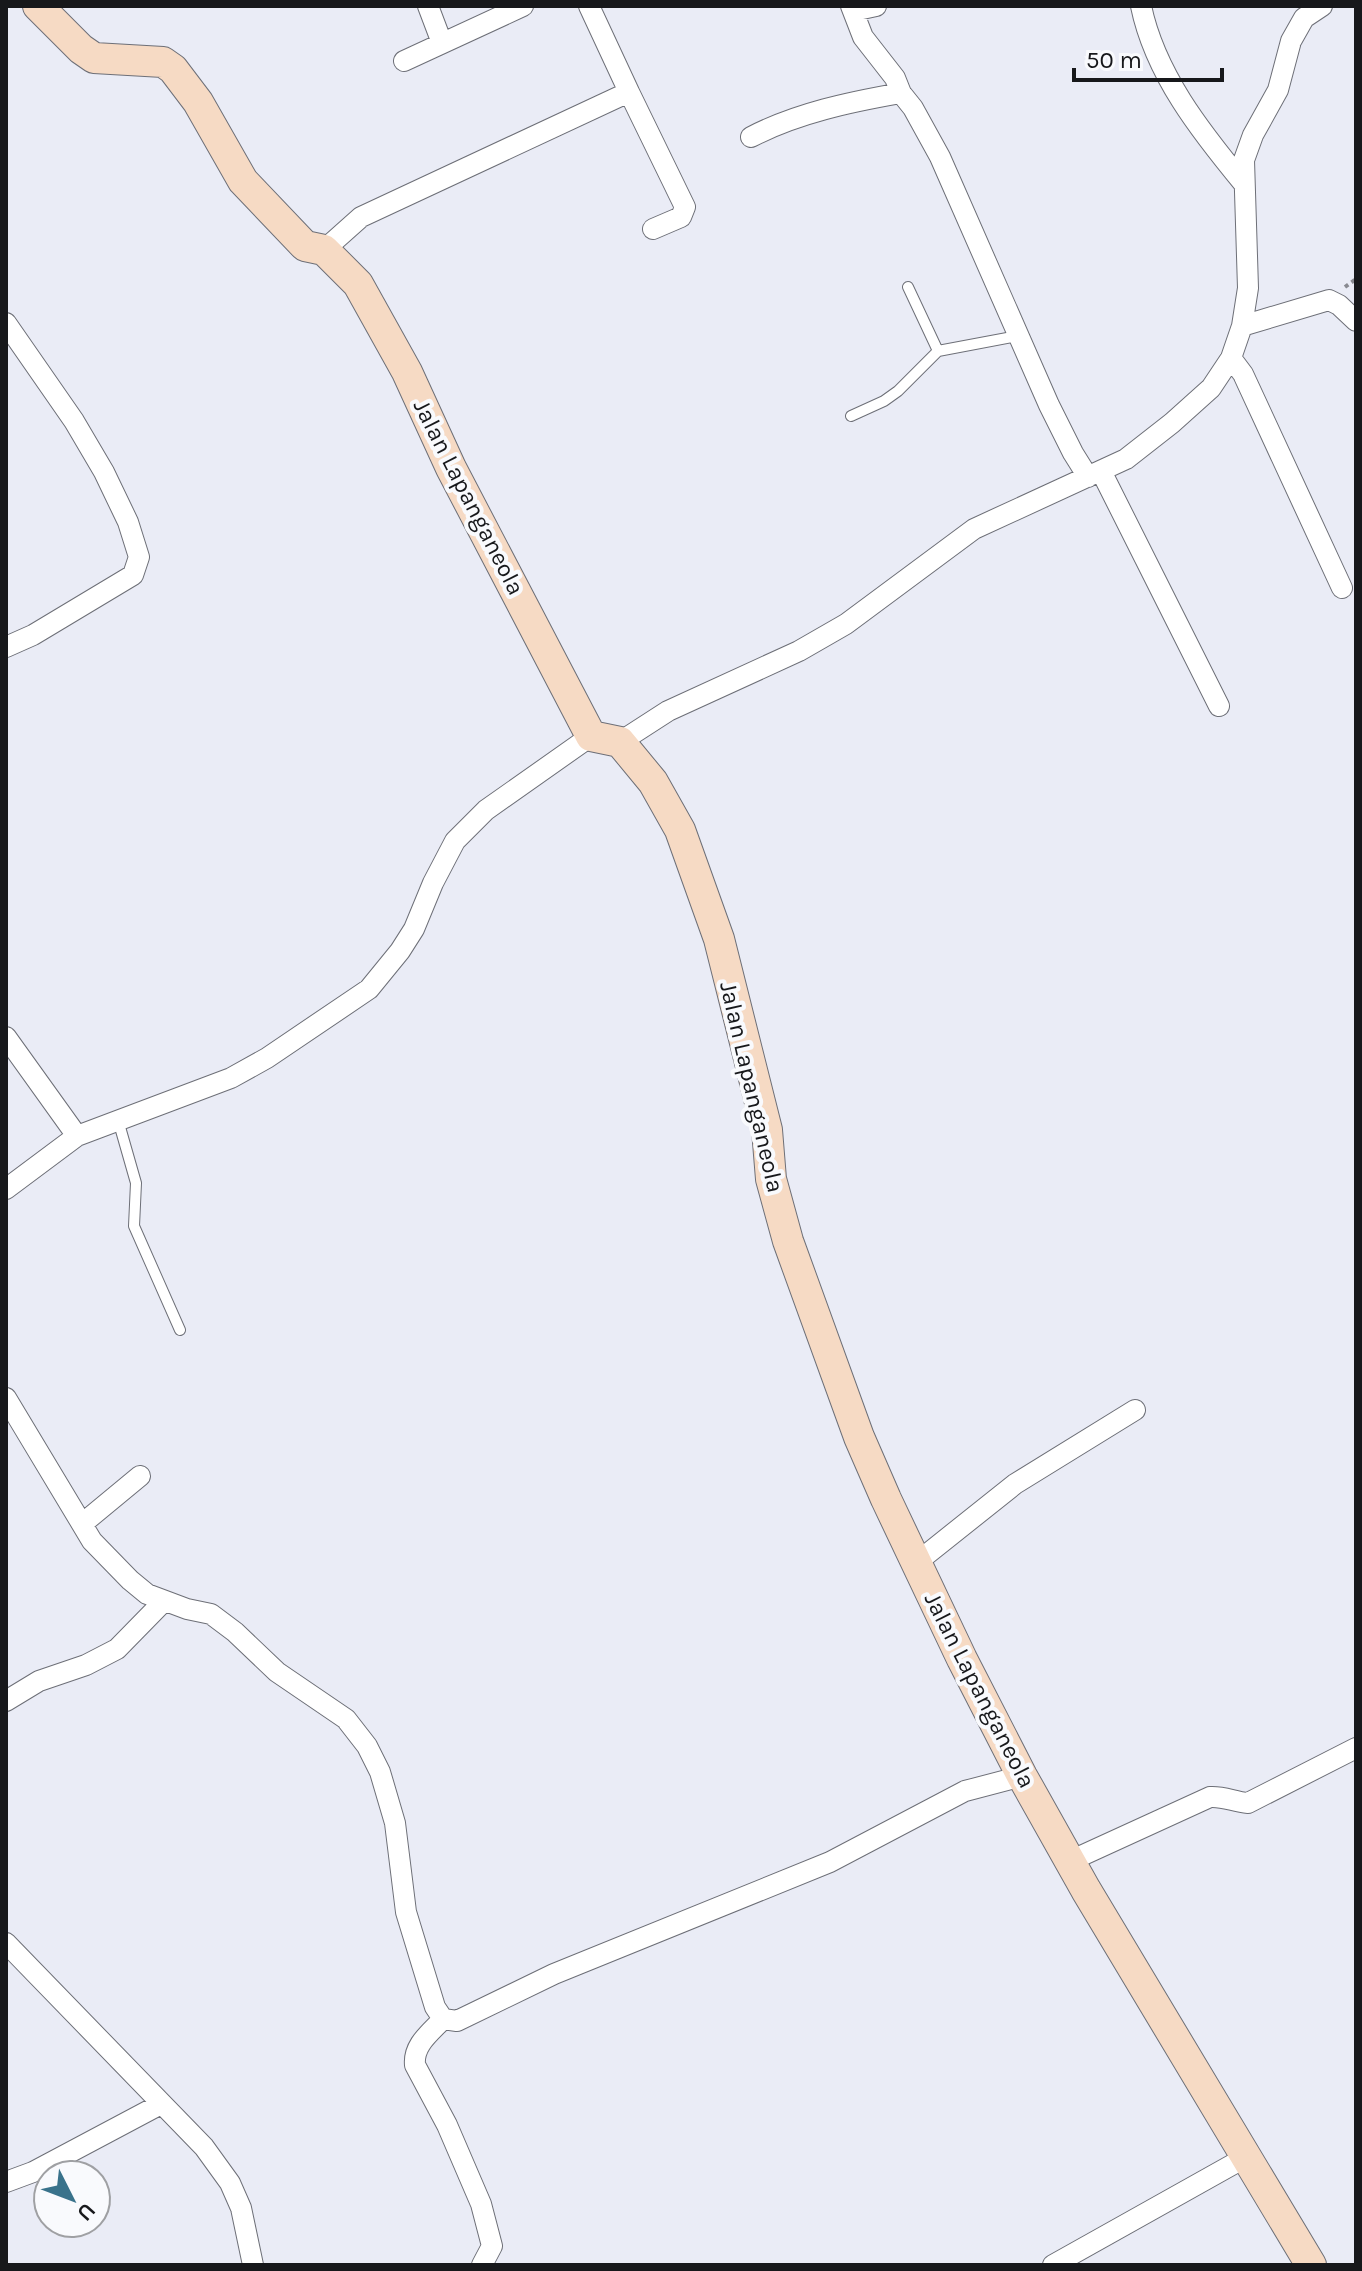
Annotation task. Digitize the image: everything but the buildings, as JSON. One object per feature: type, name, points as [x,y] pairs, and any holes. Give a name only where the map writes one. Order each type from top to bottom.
[{"type":"street","name":"Jalan Lapanganeola","points":[[38,6],[94,58],[163,62],[173,69],[198,102],[243,181],[305,246],[324,250],[358,284],[407,372],[444,454],[606,739],[653,782],[680,830],[719,939],[767,1130],[771,1179],[788,1241],[859,1437],[916,1563],[1022,1776],[1311,2265]]},
{"type":"street","points":[[428,6],[442,43]]},
{"type":"street","points":[[404,61],[523,6]]},
{"type":"street","points":[[589,6],[685,207],[681,217],[653,229]]},
{"type":"street","points":[[876,6],[852,8],[863,37],[895,78],[940,157],[1073,453],[1094,474],[1219,706]]},
{"type":"street","points":[[1141,6],[1157,53],[1186,109],[1244,184]]},
{"type":"street","points":[[6,1189],[77,1136],[231,1078],[267,1058],[369,989],[414,929],[455,841],[486,810],[606,739],[799,651],[846,624],[974,529],[1126,459],[1211,388],[1231,358],[1242,326],[1248,288],[1244,160],[1278,90],[1302,12],[1322,6]]},
{"type":"street","points":[[324,250],[361,217],[629,92]]},
{"type":"street","points":[[751,137],[772,126],[822,111],[901,93]]},
{"type":"street","points":[[1242,326],[1329,300],[1356,321]]},
{"type":"street","points":[[6,323],[74,421],[104,472],[128,522],[139,557],[133,575],[33,635],[6,647]]},
{"type":"street","points":[[1231,358],[1243,374],[1342,588]]},
{"type":"street","points":[[6,1037],[77,1136]]},
{"type":"street","points":[[6,1398],[92,1541],[130,1580],[147,1594],[211,1614],[277,1672],[346,1719],[367,1746],[380,1772],[395,1823],[406,1912],[435,2007],[443,2019],[457,2021],[554,1974],[830,1862],[965,1791],[1022,1776]]},
{"type":"street","points":[[916,1563],[1015,1484],[1135,1410]]},
{"type":"street","points":[[82,1524],[140,1476]]},
{"type":"street","points":[[6,1701],[39,1681],[86,1665],[117,1649],[164,1601]]},
{"type":"street","points":[[1070,1861],[1210,1797],[1222,1796],[1233,1802],[1248,1803],[1356,1748]]},
{"type":"street","points":[[6,1943],[204,2147],[230,2183],[241,2208],[253,2265]]},
{"type":"street","points":[[443,2019],[418,2045],[414,2055],[415,2065],[447,2125],[481,2204],[492,2246],[482,2265]]},
{"type":"street","points":[[6,2182],[33,2172],[161,2104]]},
{"type":"street","points":[[1053,2265],[1246,2157]]},
{"type":"lane","points":[[908,287],[938,351]]},
{"type":"lane","points":[[851,416],[898,391],[938,351],[1018,336]]},
{"type":"lane","points":[[118,1120],[136,1183],[134,1226],[180,1330]]}]
